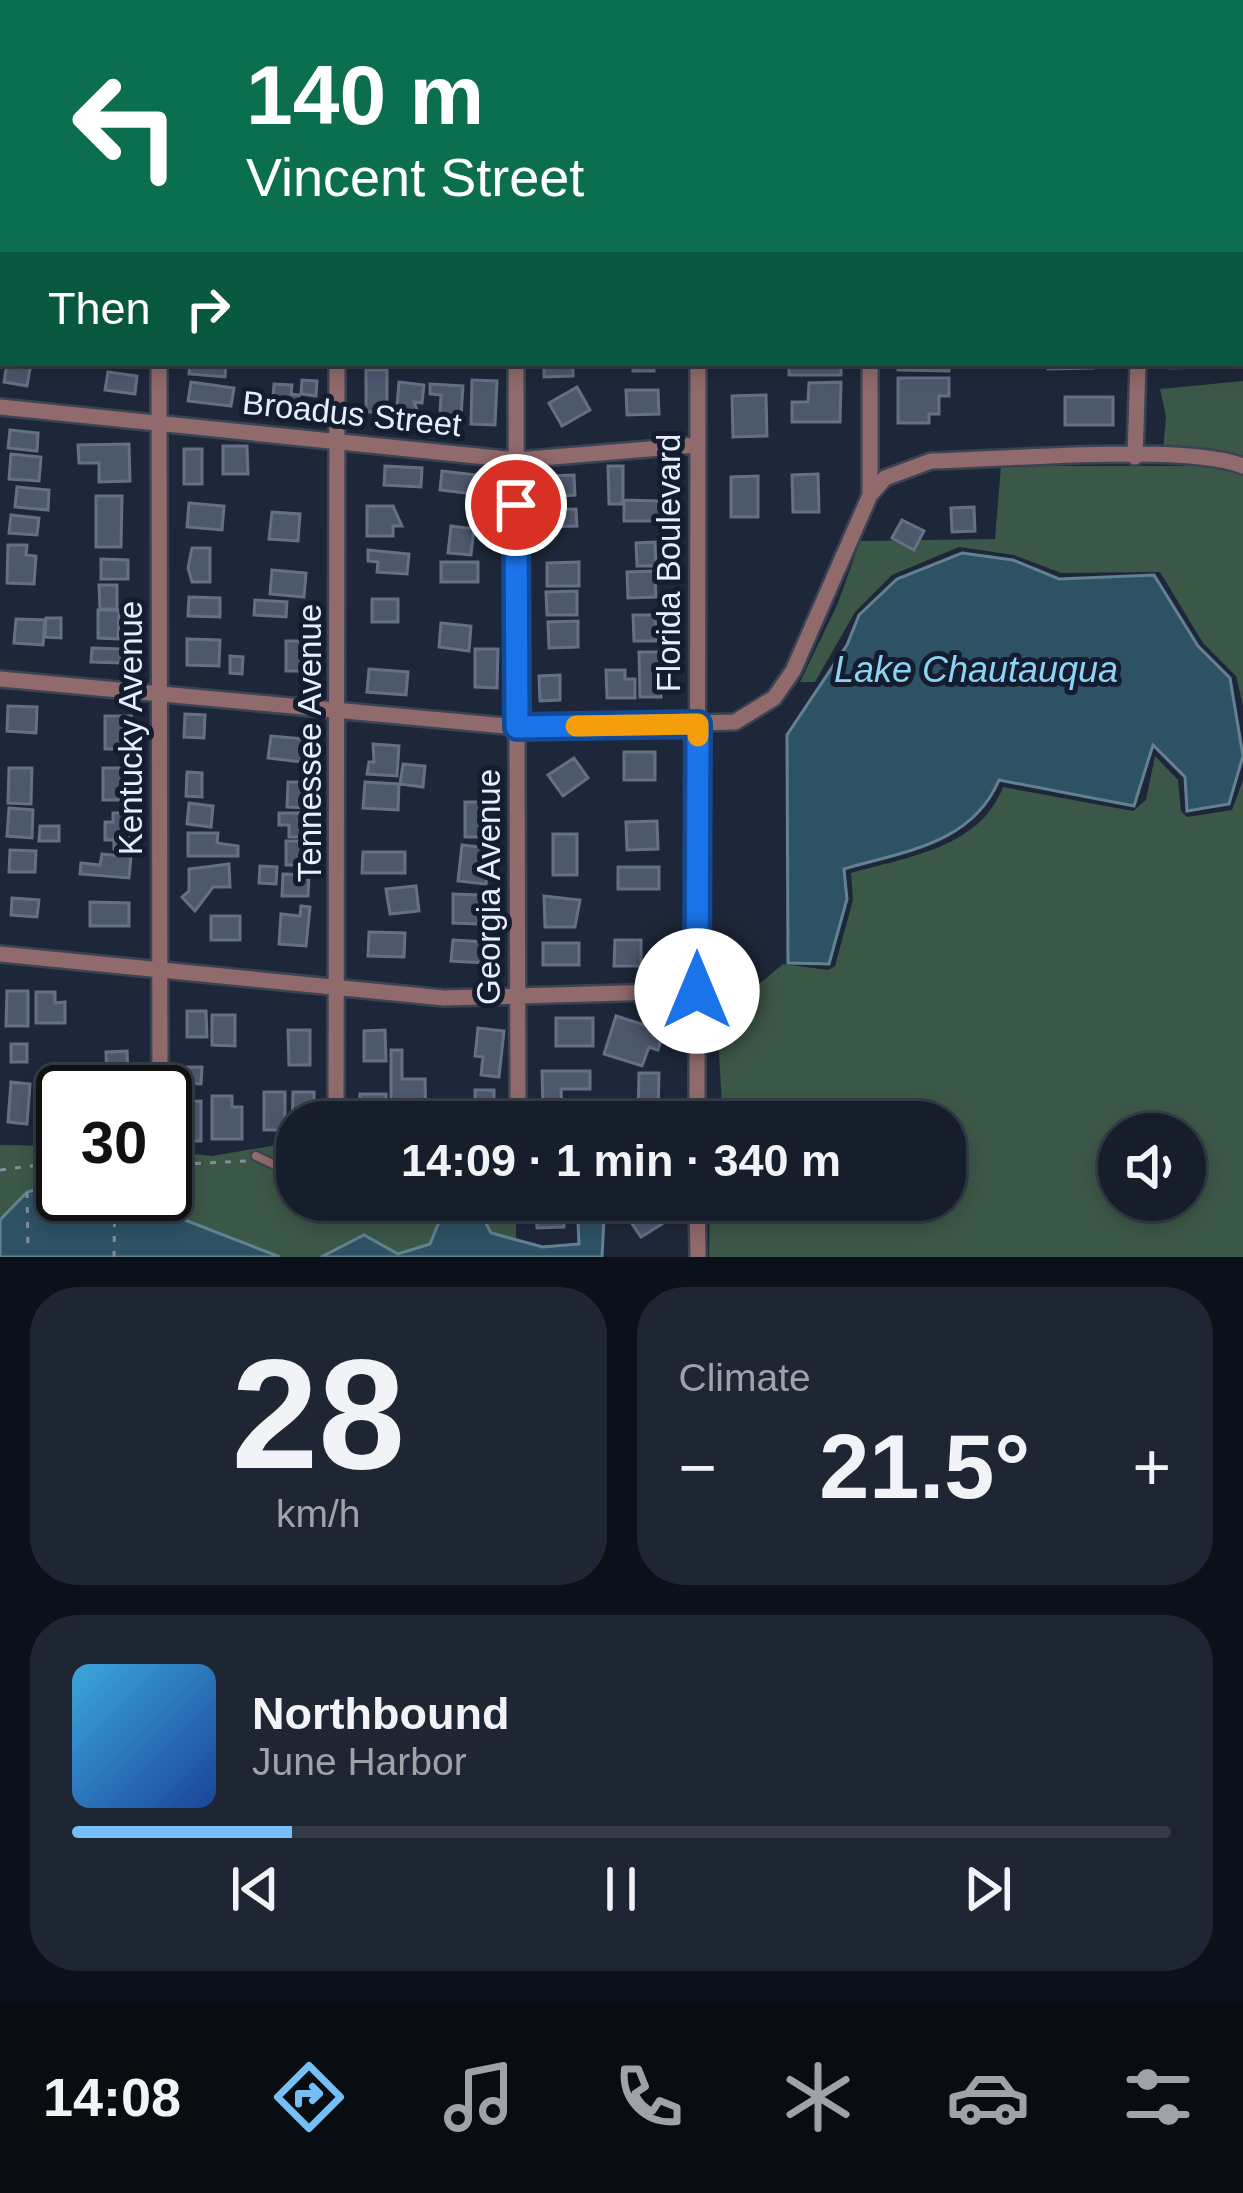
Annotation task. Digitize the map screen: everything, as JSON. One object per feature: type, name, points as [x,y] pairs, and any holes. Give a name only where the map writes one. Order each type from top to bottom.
[{"type":"street","name":"Kentucky Avenue","points":[[160,366],[160,1065]]},
{"type":"street","name":"Tennessee Avenue","points":[[337,366],[341,987],[337,1101]]},
{"type":"street","name":"Georgia Avenue","points":[[516,366],[518,1101]]},
{"type":"street","name":"Florida Boulevard","points":[[697,1101],[698,366]]},
{"type":"street","points":[[870,366],[870,495]]},
{"type":"street","points":[[1135,457],[1138,366]]},
{"type":"street","name":"Broadus Street","points":[[0,407],[516,460],[698,445]]},
{"type":"street","points":[[0,679],[517,727],[736,722],[774,698],[793,671],[870,495],[885,478],[931,461],[1135,457],[1218,459],[1243,466]]},
{"type":"street","points":[[0,954],[445,998],[697,991]]},
{"type":"street","points":[[698,1221],[698,1257]]},
{"type":"lane","points":[[256,1156],[276,1164]]},
{"type":"path","points":[[192,1165],[228,1165],[256,1156]]},
{"type":"path","points":[[0,1170],[36,1165]]},
{"type":"path","points":[[27,1192],[28,1250]]},
{"type":"path","points":[[114,1257],[115,1221]]},
{"type":"green space","points":[[1243,381],[1243,457],[1163,451],[1166,417],[1160,389]]},
{"type":"green space","points":[[1001,466],[1217,466],[1243,474],[1243,706],[1236,676],[1203,643],[1160,572],[1061,573],[1014,555],[959,547],[892,575],[855,612],[815,682],[800,682],[838,603],[860,541],[995,539]]},
{"type":"green space","points":[[1155,756],[1178,780],[1181,811],[1187,817],[1232,810],[1243,780],[1243,1257],[709,1257],[710,1221],[966,1221],[966,1101],[722,1101],[716,1003],[754,988],[783,964],[828,970],[835,966],[853,900],[851,873],[918,855],[960,837],[992,808],[1003,787],[1133,811],[1146,800]]},
{"type":"green space","points":[[0,1145],[36,1146],[36,1199],[0,1220]]},
{"type":"green space","points":[[276,1145],[276,1221],[439,1221],[430,1244],[398,1254],[364,1235],[321,1257],[280,1257],[187,1221],[192,1221],[192,1154],[212,1156]]},
{"type":"green space","points":[[484,1221],[516,1221],[516,1240],[490,1233]]},
{"type":"water","name":"Lake Chautauqua","points":[[962,553],[1013,560],[1059,579],[1154,575],[1198,646],[1230,678],[1243,756],[1229,804],[1187,811],[1185,777],[1153,745],[1134,806],[999,780],[987,801],[954,832],[913,850],[844,869],[847,899],[829,964],[788,963],[787,735],[847,645],[859,615],[897,579]]},
{"type":"water","points":[[36,1190],[36,1221],[187,1221],[280,1257],[0,1257],[0,1220],[27,1192]]},
{"type":"water","points":[[439,1221],[485,1221],[491,1233],[543,1247],[579,1244],[578,1221],[604,1221],[602,1257],[321,1257],[364,1235],[398,1254],[430,1244]]},
{"type":"building","points":[[7,366],[30,366],[27,386],[4,382]]},
{"type":"building","points":[[190,366],[226,366],[225,377],[189,374]]},
{"type":"building","points":[[544,366],[573,366],[573,376],[544,377]]},
{"type":"building","points":[[633,366],[654,366],[654,371],[633,371]]},
{"type":"building","points":[[789,366],[841,366],[841,375],[789,375]]},
{"type":"building","points":[[898,366],[949,366],[949,371],[898,370]]},
{"type":"building","points":[[1048,366],[1093,366],[1093,368]]},
{"type":"building","points":[[366,370],[387,370],[387,412],[366,412]]},
{"type":"building","points":[[108,372],[137,376],[135,394],[105,390]]},
{"type":"building","points":[[898,378],[949,378],[949,396],[939,396],[939,414],[929,414],[929,423],[898,423]]},
{"type":"building","points":[[302,380],[317,381],[316,396],[301,394]]},
{"type":"building","points":[[472,380],[497,381],[495,425],[471,424]]},
{"type":"building","points":[[191,382],[234,388],[231,406],[188,401]]},
{"type":"building","points":[[399,382],[424,385],[422,403],[414,402],[421,420],[396,418]]},
{"type":"building","points":[[841,382],[840,422],[792,422],[792,402],[808,402],[809,383]]},
{"type":"building","points":[[274,384],[292,385],[291,394],[299,395],[298,414],[272,412]]},
{"type":"building","points":[[430,384],[463,386],[461,416],[440,415],[441,395],[430,394]]},
{"type":"building","points":[[577,387],[590,410],[562,426],[549,403]]},
{"type":"building","points":[[626,390],[658,390],[659,414],[627,415]]},
{"type":"building","points":[[766,395],[767,436],[733,437],[732,396]]},
{"type":"building","points":[[1065,397],[1113,397],[1113,425],[1065,425]]},
{"type":"building","points":[[10,430],[38,433],[37,451],[8,448]]},
{"type":"building","points":[[129,444],[130,481],[99,482],[99,463],[79,463],[78,445]]},
{"type":"building","points":[[223,446],[247,446],[248,474],[223,474]]},
{"type":"building","points":[[184,449],[202,449],[202,484],[184,484]]},
{"type":"building","points":[[11,454],[41,457],[39,481],[9,479]]},
{"type":"building","points":[[385,466],[422,468],[421,487],[384,485]]},
{"type":"building","points":[[608,466],[623,466],[623,504],[609,504]]},
{"type":"building","points":[[442,471],[485,476],[483,495],[440,490]]},
{"type":"building","points":[[818,474],[819,512],[793,512],[792,475]]},
{"type":"building","points":[[574,475],[575,495],[546,497],[546,476]]},
{"type":"building","points":[[758,476],[758,517],[731,517],[731,477]]},
{"type":"building","points":[[17,487],[49,490],[48,510],[15,507]]},
{"type":"building","points":[[96,496],[122,496],[121,547],[96,547]]},
{"type":"building","points":[[624,500],[659,501],[659,521],[624,521]]},
{"type":"building","points":[[189,503],[224,506],[222,530],[187,527]]},
{"type":"building","points":[[367,506],[393,506],[402,526],[393,526],[393,536],[367,536]]},
{"type":"building","points":[[974,507],[975,531],[952,532],[951,508]]},
{"type":"building","points":[[576,509],[577,526],[548,527],[547,510]]},
{"type":"building","points":[[272,512],[300,514],[298,541],[269,539]]},
{"type":"building","points":[[11,515],[39,518],[37,535],[9,533]]},
{"type":"building","points":[[902,520],[924,531],[914,550],[892,538]]},
{"type":"building","points":[[451,526],[474,529],[471,555],[448,553]]},
{"type":"building","points":[[655,542],[656,566],[637,566],[636,543]]},
{"type":"building","points":[[8,545],[27,545],[26,555],[36,556],[34,584],[7,583]]},
{"type":"building","points":[[192,548],[210,548],[210,582],[192,582],[188,568]]},
{"type":"building","points":[[368,550],[409,554],[407,574],[377,572],[378,562],[368,561]]},
{"type":"building","points":[[101,559],[128,560],[128,579],[101,579]]},
{"type":"building","points":[[441,562],[478,562],[478,582],[441,582]]},
{"type":"building","points":[[579,562],[579,586],[547,586],[547,563]]},
{"type":"building","points":[[272,570],[306,573],[304,597],[270,594]]},
{"type":"building","points":[[655,571],[656,597],[628,598],[627,572]]},
{"type":"building","points":[[99,585],[117,585],[117,609],[100,609]]},
{"type":"building","points":[[577,591],[577,615],[547,615],[546,592]]},
{"type":"building","points":[[189,597],[220,598],[220,617],[188,616]]},
{"type":"building","points":[[372,599],[398,599],[398,622],[372,622]]},
{"type":"building","points":[[255,600],[287,602],[286,617],[254,615]]},
{"type":"building","points":[[98,610],[119,610],[118,639],[98,638]]},
{"type":"building","points":[[633,615],[655,615],[656,641],[634,641]]},
{"type":"building","points":[[46,618],[61,618],[61,638],[45,637]]},
{"type":"building","points":[[16,619],[45,620],[43,645],[14,643]]},
{"type":"building","points":[[578,621],[578,647],[549,648],[548,622]]},
{"type":"building","points":[[441,623],[471,626],[469,651],[439,647]]},
{"type":"building","points":[[187,639],[220,640],[219,666],[187,665]]},
{"type":"building","points":[[286,641],[307,641],[308,671],[286,671]]},
{"type":"building","points":[[92,648],[122,649],[121,663],[91,662]]},
{"type":"building","points":[[475,649],[498,649],[497,688],[475,687]]},
{"type":"building","points":[[639,652],[660,652],[661,697],[640,697]]},
{"type":"building","points":[[230,656],[243,657],[242,674],[230,673]]},
{"type":"building","points":[[369,669],[408,672],[406,695],[367,692]]},
{"type":"building","points":[[606,670],[625,670],[625,679],[635,679],[635,698],[607,698]]},
{"type":"building","points":[[560,675],[560,700],[540,701],[539,676]]},
{"type":"building","points":[[8,706],[37,707],[36,733],[7,731]]},
{"type":"building","points":[[185,714],[205,715],[204,738],[184,737]]},
{"type":"building","points":[[105,716],[131,716],[131,749],[105,749]]},
{"type":"building","points":[[271,736],[305,739],[302,762],[268,758]]},
{"type":"building","points":[[373,744],[399,746],[397,776],[367,774],[369,762],[374,762]]},
{"type":"building","points":[[624,752],[655,752],[655,780],[624,780]]},
{"type":"building","points":[[574,758],[588,778],[563,796],[548,775]]},
{"type":"building","points":[[403,764],[425,766],[423,787],[400,784]]},
{"type":"building","points":[[9,768],[32,768],[31,804],[8,803]]},
{"type":"building","points":[[103,768],[131,768],[124,800],[103,800]]},
{"type":"building","points":[[187,772],[202,773],[202,797],[186,796]]},
{"type":"building","points":[[288,782],[313,782],[313,808],[287,807]]},
{"type":"building","points":[[365,782],[399,784],[398,810],[363,808]]},
{"type":"building","points":[[465,802],[490,802],[490,837],[465,837]]},
{"type":"building","points":[[189,803],[213,806],[211,827],[187,824]]},
{"type":"building","points":[[9,808],[33,810],[32,838],[7,836]]},
{"type":"building","points":[[113,813],[130,813],[131,849],[114,849],[114,840],[105,840],[105,822],[113,822]]},
{"type":"building","points":[[279,813],[311,813],[311,837],[289,837],[289,825],[279,825]]},
{"type":"building","points":[[657,821],[658,849],[627,850],[626,822]]},
{"type":"building","points":[[40,826],[59,826],[59,841],[39,841]]},
{"type":"building","points":[[188,833],[218,833],[217,843],[238,846],[238,856],[188,856]]},
{"type":"building","points":[[553,834],[577,834],[577,875],[553,875]]},
{"type":"building","points":[[286,841],[307,841],[307,865],[286,865]]},
{"type":"building","points":[[462,845],[490,848],[486,884],[458,881]]},
{"type":"building","points":[[10,850],[36,851],[35,872],[9,872]]},
{"type":"building","points":[[363,852],[405,852],[405,873],[362,873]]},
{"type":"building","points":[[102,854],[131,857],[129,878],[80,874],[81,863],[100,865]]},
{"type":"building","points":[[229,864],[230,887],[213,887],[195,911],[182,897],[189,891],[189,869]]},
{"type":"building","points":[[260,866],[277,867],[276,884],[259,883]]},
{"type":"building","points":[[618,867],[659,867],[659,889],[618,889]]},
{"type":"building","points":[[283,874],[309,875],[308,896],[282,896]]},
{"type":"building","points":[[416,886],[419,911],[390,914],[386,889]]},
{"type":"building","points":[[453,894],[479,895],[478,924],[453,923]]},
{"type":"building","points":[[544,896],[580,900],[575,927],[545,927]]},
{"type":"building","points":[[12,898],[39,900],[37,917],[11,915]]},
{"type":"building","points":[[90,902],[129,903],[129,926],[90,926]]},
{"type":"building","points":[[301,906],[310,907],[306,946],[279,944],[281,914],[300,916]]},
{"type":"building","points":[[211,916],[240,916],[240,940],[211,940]]},
{"type":"building","points":[[369,932],[405,933],[404,957],[368,956]]},
{"type":"building","points":[[453,940],[486,942],[484,963],[451,961]]},
{"type":"building","points":[[615,940],[641,940],[641,966],[614,966]]},
{"type":"building","points":[[543,943],[579,943],[579,965],[543,965]]},
{"type":"building","points":[[7,991],[28,991],[28,1026],[6,1026]]},
{"type":"building","points":[[36,992],[55,992],[55,1003],[65,1002],[65,1023],[36,1023]]},
{"type":"building","points":[[187,1011],[206,1011],[207,1037],[187,1037]]},
{"type":"building","points":[[212,1015],[235,1015],[235,1046],[212,1045]]},
{"type":"building","points":[[616,1016],[664,1031],[658,1050],[649,1047],[642,1066],[604,1054]]},
{"type":"building","points":[[556,1018],[593,1018],[593,1046],[556,1046]]},
{"type":"building","points":[[478,1028],[504,1031],[499,1077],[481,1075],[483,1057],[475,1056]]},
{"type":"building","points":[[288,1030],[310,1030],[310,1065],[289,1065]]},
{"type":"building","points":[[385,1030],[386,1061],[364,1061],[364,1031]]},
{"type":"building","points":[[11,1044],[27,1044],[27,1062],[11,1062]]},
{"type":"building","points":[[391,1050],[402,1050],[402,1079],[425,1079],[426,1101],[391,1101]]},
{"type":"building","points":[[127,1051],[128,1065],[106,1065],[106,1052]]},
{"type":"building","points":[[192,1067],[202,1067],[201,1084],[192,1083]]},
{"type":"building","points":[[542,1071],[590,1071],[590,1089],[561,1089],[562,1101],[543,1101]]},
{"type":"building","points":[[639,1073],[659,1073],[658,1101],[638,1101]]},
{"type":"building","points":[[11,1082],[30,1084],[27,1124],[8,1122]]},
{"type":"building","points":[[475,1090],[494,1090],[494,1101],[475,1101]]},
{"type":"building","points":[[264,1092],[285,1092],[285,1101],[276,1101],[276,1130],[264,1130]]},
{"type":"building","points":[[293,1092],[314,1092],[314,1101],[293,1101]]},
{"type":"building","points":[[360,1094],[386,1094],[386,1101],[360,1101]]},
{"type":"building","points":[[212,1096],[232,1096],[232,1107],[242,1107],[242,1139],[212,1139]]},
{"type":"building","points":[[192,1101],[201,1101],[201,1141],[192,1141]]},
{"type":"building","points":[[537,1221],[564,1221],[564,1227],[537,1228]]},
{"type":"building","points":[[630,1221],[660,1221],[662,1224],[641,1237]]},
{"type":"slow traffic","points":[[576,726],[698,724],[698,736]]},
{"type":"route","points":[[516,505],[517,727],[698,724],[697,991]]}]
